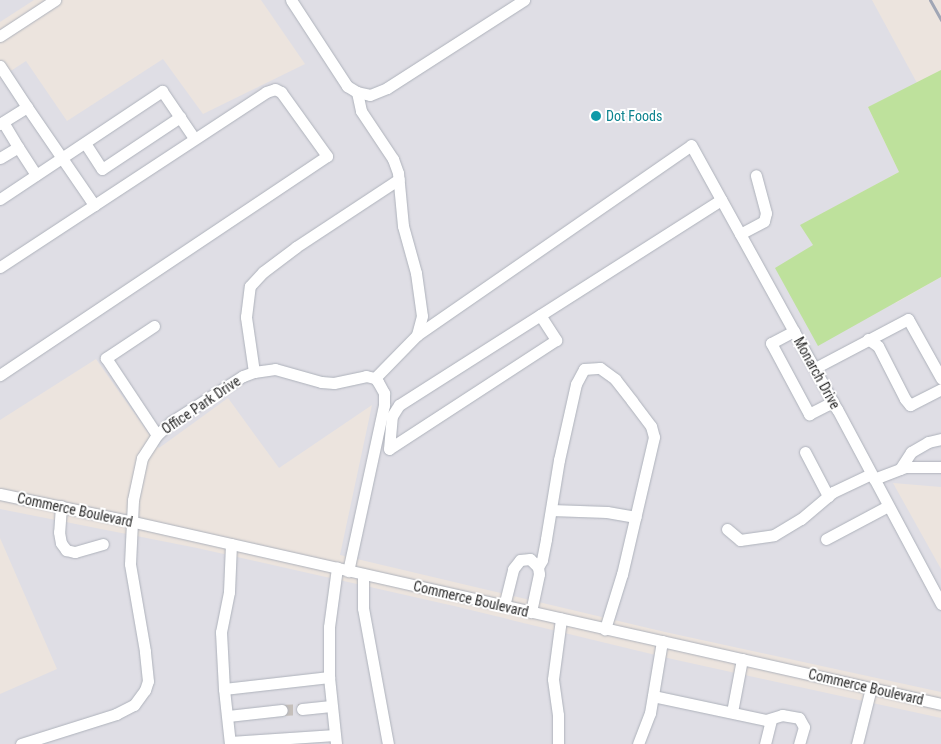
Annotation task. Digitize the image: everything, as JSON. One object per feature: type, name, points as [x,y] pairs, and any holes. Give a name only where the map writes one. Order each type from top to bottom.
[{"type":"street","points":[[0,36],[55,0]]},
{"type":"street","points":[[291,0],[347,86],[357,92],[370,94],[387,88],[524,0]]},
{"type":"street","points":[[0,66],[94,205]]},
{"type":"street","points":[[0,267],[266,92],[275,89],[281,92],[327,156],[0,375]]},
{"type":"street","points":[[0,198],[162,92],[194,138]]},
{"type":"street","points":[[231,544],[229,592],[221,632],[224,689],[230,743],[335,739],[329,677],[329,627],[384,405],[384,393],[374,378],[417,335],[422,316],[416,273],[403,226],[398,179],[393,159],[361,111],[357,92]]},
{"type":"street","points":[[27,107],[1,123],[36,175]]},
{"type":"street","points":[[84,144],[102,169],[180,117]]},
{"type":"street","name":"Monarch Drive","points":[[417,335],[691,145],[815,368],[941,604]]},
{"type":"street","points":[[0,158],[18,147]]},
{"type":"street","points":[[740,234],[764,221],[766,213],[756,175]]},
{"type":"street","points":[[254,372],[246,317],[250,286],[262,272],[296,247],[398,179]]},
{"type":"street","points":[[540,315],[556,340],[389,449],[392,416],[399,405],[540,315],[721,200]]},
{"type":"street","points":[[815,368],[908,319],[941,378]]},
{"type":"street","points":[[154,326],[106,358],[157,435]]},
{"type":"street","points":[[794,330],[771,343],[809,414],[833,402]]},
{"type":"street","points":[[868,339],[878,346],[904,399],[910,405],[941,389]]},
{"type":"street","points":[[538,567],[542,560],[559,460],[576,384],[584,369],[590,367],[600,368],[615,379],[651,426],[654,437],[622,574],[604,629]]},
{"type":"street","name":"Office Park Drive","points":[[21,744],[116,714],[134,705],[146,690],[148,681],[145,651],[130,564],[134,522],[133,500],[142,458],[157,435],[179,417],[243,376],[254,372],[275,369],[321,382],[334,383],[366,376],[374,378]]},
{"type":"street","points":[[900,469],[911,452],[928,442],[941,439]]},
{"type":"street","points":[[804,452],[828,496]]},
{"type":"street","points":[[727,528],[740,540],[774,535],[801,519],[828,496],[872,476],[906,467],[941,467]]},
{"type":"street","name":"Commerce Boulevard","points":[[0,494],[134,522],[941,704]]},
{"type":"street","points":[[61,506],[59,532],[61,543],[66,550],[75,552],[103,544]]},
{"type":"street","points":[[826,539],[888,506]]},
{"type":"street","points":[[551,510],[608,512],[636,517]]},
{"type":"street","points":[[504,606],[512,569],[525,558],[530,559],[538,567],[539,574],[530,612]]},
{"type":"street","points":[[364,574],[363,608],[388,744]]},
{"type":"street","points":[[558,744],[558,715],[553,679],[561,619]]},
{"type":"street","points":[[638,744],[650,713],[662,642]]},
{"type":"street","points":[[732,712],[742,660]]},
{"type":"street","points":[[224,689],[329,677]]},
{"type":"street","points":[[857,744],[871,688]]},
{"type":"street","points":[[653,696],[771,720],[782,715],[801,719],[804,726],[799,744]]},
{"type":"street","points":[[302,709],[332,706]]},
{"type":"street","points":[[228,716],[282,710]]},
{"type":"street","points":[[765,744],[771,720]]},
{"type":"shaded area","points":[[0,0],[34,0],[0,22]]},
{"type":"shaded area","points":[[261,0],[872,0],[917,83],[868,107],[899,172],[801,225],[813,245],[896,303],[941,277],[941,487],[893,483],[941,569],[941,692],[665,632],[340,555],[372,405],[279,468],[228,398],[159,448],[96,359],[0,420],[0,78],[26,61],[67,121],[163,59],[203,114],[305,64]]},
{"type":"shaded area","points":[[0,509],[197,548],[454,606],[672,659],[941,718],[941,744],[0,744],[0,694],[57,669],[0,538]]},
{"type":"green space","points":[[941,70],[941,277],[818,346],[775,268],[813,245],[800,225],[899,172],[868,107]]},
{"type":"tunnel","points":[[282,710],[302,709]]},
{"type":"railway","points":[[930,0],[941,20]]},
{"type":"place","name":"Dot Foods","points":[[596,116]]}]
